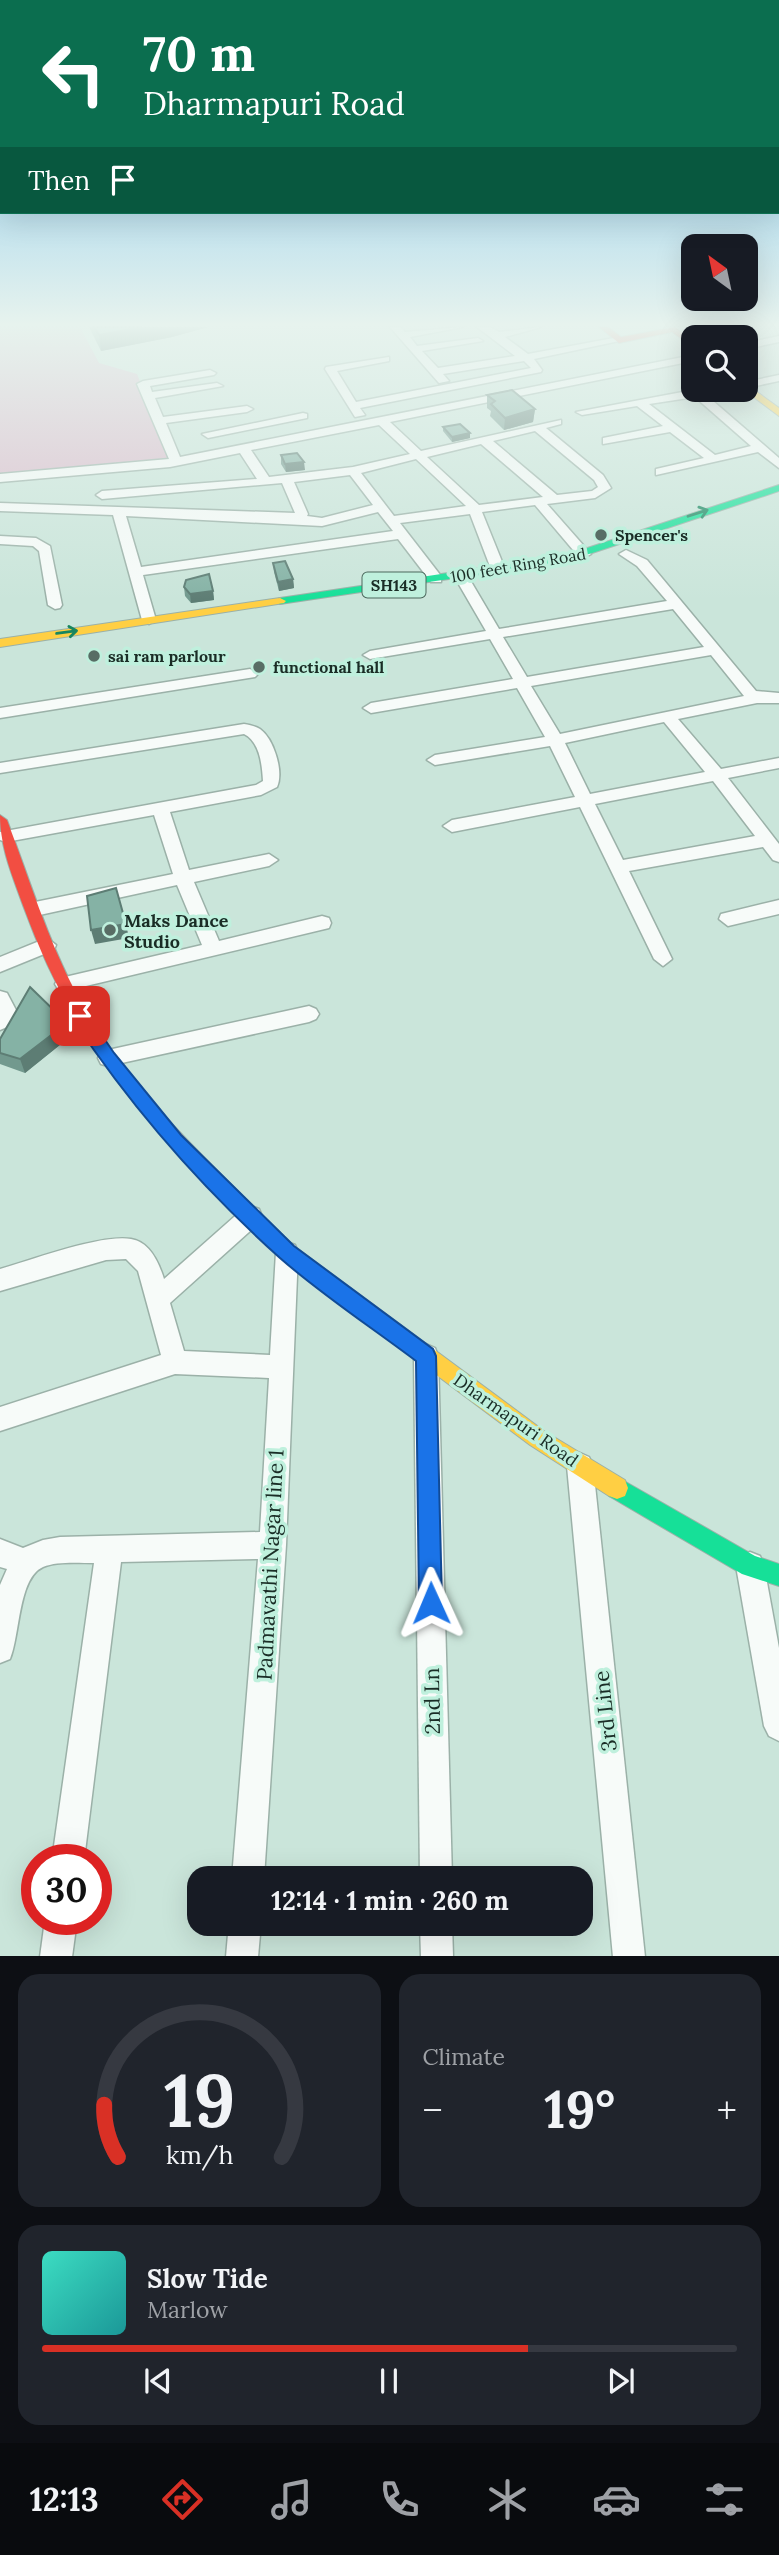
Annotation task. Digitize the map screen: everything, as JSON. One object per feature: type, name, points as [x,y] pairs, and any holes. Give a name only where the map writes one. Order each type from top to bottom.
[{"type":"main road","name":"100 feet Ring Road","points":[[0,643],[436,579],[465,581],[498,569],[584,554],[779,488]]},
{"type":"main road","name":"100 feet Ring Road","points":[[0,656],[465,581],[589,566],[779,501]]},
{"type":"main road","name":"Dharmapuri Road","points":[[3,828],[7,859],[35,909],[47,945],[80,1016],[108,1058],[175,1141],[287,1252],[537,1438],[750,1566],[779,1575]]},
{"type":"street","points":[[176,462],[158,421],[180,418]]},
{"type":"street","points":[[200,418],[218,454]]},
{"type":"street","points":[[208,435],[292,418]]},
{"type":"street","points":[[362,418],[366,424]]},
{"type":"street","points":[[0,478],[176,462],[396,418]]},
{"type":"street","points":[[659,418],[712,458]]},
{"type":"street","points":[[725,418],[779,464]]},
{"type":"street","points":[[382,421],[474,507],[498,569]]},
{"type":"street","points":[[102,495],[266,482],[353,471],[557,422]]},
{"type":"street","points":[[391,520],[474,507],[595,494],[605,488],[599,478],[538,427]]},
{"type":"street","points":[[607,441],[672,428]]},
{"type":"street","points":[[484,440],[554,499]]},
{"type":"street","points":[[243,448],[266,482]]},
{"type":"street","points":[[660,472],[758,448]]},
{"type":"street","points":[[160,464],[164,491]]},
{"type":"street","points":[[353,471],[436,579]]},
{"type":"street","points":[[286,479],[302,508],[302,514],[295,519]]},
{"type":"street","points":[[538,501],[584,554]]},
{"type":"street","points":[[0,507],[322,522],[381,507]]},
{"type":"street","points":[[119,514],[149,620]]},
{"type":"street","points":[[136,572],[402,534]]},
{"type":"street","points":[[0,540],[36,542],[45,549],[55,605]]},
{"type":"street","points":[[626,554],[642,563],[757,698]]},
{"type":"street","points":[[465,581],[555,740],[663,959]]},
{"type":"street","points":[[370,654],[677,604]]},
{"type":"street","points":[[371,708],[715,649]]},
{"type":"street","points":[[0,713],[250,674]]},
{"type":"street","points":[[435,760],[555,740],[757,698],[779,698]]},
{"type":"street","points":[[668,718],[718,776],[779,856]]},
{"type":"street","points":[[0,768],[30,766],[229,731],[251,730],[260,737],[271,777],[267,788],[160,807],[3,828]]},
{"type":"street","points":[[452,826],[779,763]]},
{"type":"street","points":[[160,807],[182,875],[213,949]]},
{"type":"street","points":[[618,867],[767,840]]},
{"type":"street","points":[[35,909],[182,875],[269,860]]},
{"type":"street","points":[[728,919],[779,907]]},
{"type":"street","points":[[65,984],[322,923]]},
{"type":"street","points":[[0,965],[47,945]]},
{"type":"street","points":[[0,998],[7,1012],[0,1022]]},
{"type":"street","points":[[108,1058],[309,1014]]},
{"type":"street","points":[[159,1298],[251,1216]]},
{"type":"street","points":[[0,1280],[122,1248],[140,1255],[148,1265],[159,1298],[174,1362]]},
{"type":"street","name":"Padmavathi Nagar line 1","points":[[249,1866],[273,1545],[287,1252]]},
{"type":"street","name":"2nd Ln","points":[[426,1356],[436,1866]]},
{"type":"street","points":[[0,1419],[174,1362],[280,1367]]},
{"type":"street","name":"3rd Line","points":[[580,1465],[629,1956]]},
{"type":"street","points":[[0,1649],[10,1598],[19,1573],[27,1563],[50,1552],[273,1545]]},
{"type":"street","points":[[70,1844],[109,1549]]},
{"type":"street","points":[[0,1553],[27,1563]]},
{"type":"street","points":[[750,1566],[779,1726]]},
{"type":"street","points":[[56,1956],[59,1935]]},
{"type":"street","points":[[242,1956],[244,1936]]},
{"type":"street","points":[[436,1936],[437,1956]]},
{"type":"shaded area","points":[[0,418],[155,418],[171,460],[0,475]]},
{"type":"building","points":[[460,424],[470,433],[452,437],[443,427]]},
{"type":"building","points":[[297,453],[304,462],[285,464],[281,455]]},
{"type":"building","points":[[285,561],[293,579],[278,582],[273,563]]},
{"type":"building","points":[[209,574],[213,591],[190,594],[184,587],[186,580]]},
{"type":"building","points":[[116,888],[126,924],[91,930],[87,896]]},
{"type":"building","points":[[30,987],[67,1023],[20,1059],[0,1053],[0,1039]]},
{"type":"traffic: fast","points":[[280,601],[565,559],[779,488]]},
{"type":"traffic: fast","points":[[617,1488],[750,1566],[779,1575]]},
{"type":"traffic: slow","points":[[0,643],[280,601]]},
{"type":"traffic: slow","points":[[242,1207],[287,1252],[537,1438],[617,1488]]},
{"type":"traffic: jam","points":[[0,820],[57,970],[97,1043],[155,1117],[242,1207]]},
{"type":"place","name":"Spencer's","points":[[601,535]]},
{"type":"place","name":"sai ram parlour","points":[[94,656]]},
{"type":"place","name":"functional hall","points":[[259,667]]},
{"type":"place","name":"Maks Dance Studio","points":[[110,930]]},
{"type":"route","points":[[80,1016],[108,1058],[175,1141],[287,1252],[426,1356],[431,1603]]}]
